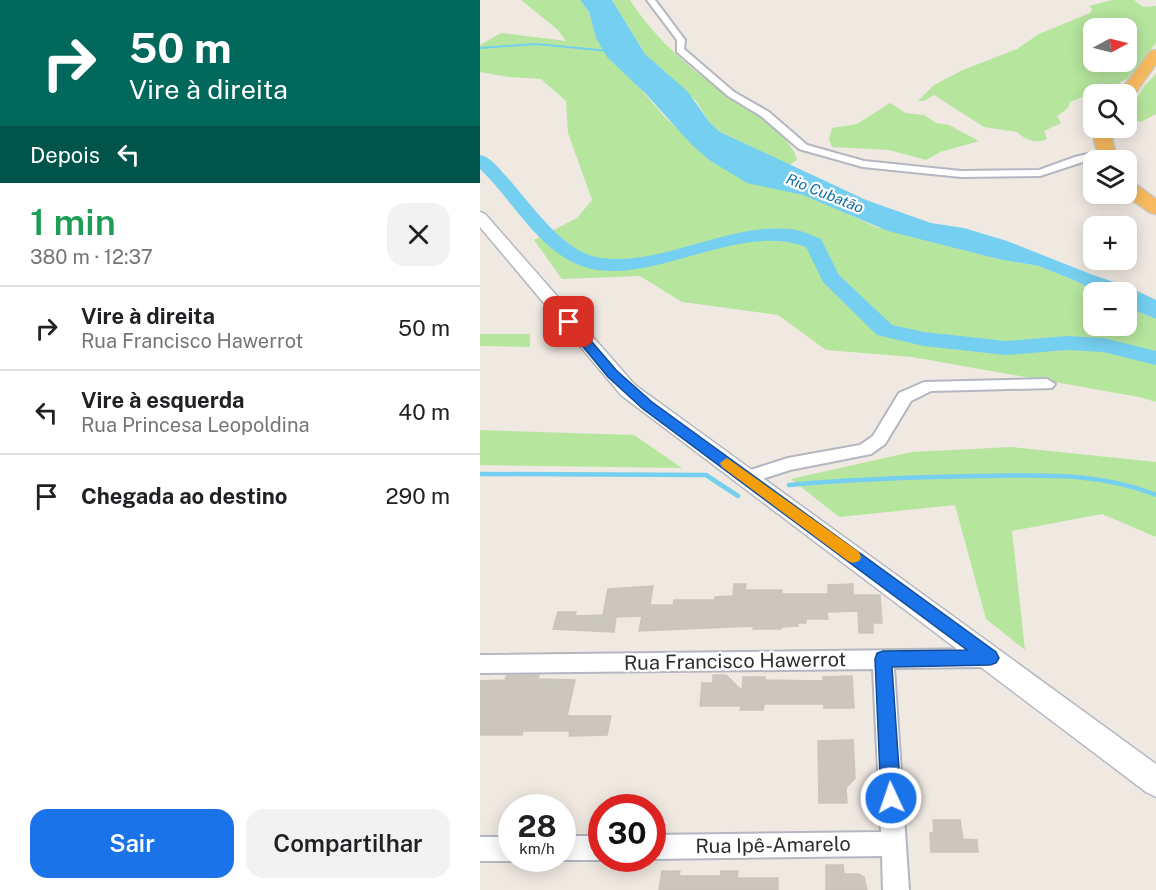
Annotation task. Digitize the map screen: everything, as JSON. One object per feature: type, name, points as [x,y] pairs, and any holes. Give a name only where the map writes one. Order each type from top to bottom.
[{"type":"highway","points":[[1134,84],[1156,54]]},
{"type":"highway","points":[[1137,194],[1156,208]]},
{"type":"street","points":[[651,0],[681,40],[680,51],[731,94],[765,114],[803,147],[863,164],[961,174],[1040,173],[1083,159]]},
{"type":"street","points":[[480,217],[628,390],[1156,782]]},
{"type":"street","points":[[747,478],[788,464],[865,450],[879,440],[905,397],[929,386],[1047,384]]},
{"type":"street","name":"Rua Francisco Hawerrot","points":[[480,664],[990,658]]},
{"type":"street","points":[[883,659],[896,890]]},
{"type":"street","name":"Rua Ipê-Amarelo","points":[[666,847],[894,844]]},
{"type":"street","points":[[480,849],[498,849]]},
{"type":"green space","points":[[521,0],[580,0],[589,12],[596,37],[662,114],[709,160],[822,202],[876,227],[998,259],[1039,266],[1076,281],[1083,285],[1083,336],[1137,336],[1137,311],[1156,319],[1156,402],[1139,397],[912,357],[826,350],[778,315],[682,302],[640,276],[562,279],[534,240],[577,218],[592,200],[568,133],[566,101],[541,79],[480,72],[480,45],[501,33],[566,41],[558,30]]},
{"type":"green space","points":[[612,0],[630,0],[650,27],[672,50],[699,74],[782,136],[792,148],[797,160],[789,165],[720,132],[710,123],[696,101],[645,54]]},
{"type":"green space","points":[[1112,0],[1134,0],[1143,7],[1156,6],[1156,43],[1137,67],[1137,18],[1083,18],[1083,72],[1133,72],[1120,84],[1083,84],[1083,97],[1070,102],[1068,108],[1057,116],[1061,123],[1044,131],[1047,139],[1031,140],[1017,132],[984,127],[934,95],[924,101],[918,101],[934,85],[963,70],[1017,49],[1039,34],[1090,13],[1092,9],[1089,6]]},
{"type":"green space","points":[[1156,74],[1156,114],[1141,122],[1137,121],[1137,98]]},
{"type":"green space","points":[[890,103],[906,113],[924,115],[936,123],[949,125],[979,141],[940,152],[926,160],[889,150],[832,147],[829,139],[832,128],[857,124]]},
{"type":"green space","points":[[480,334],[530,334],[530,347],[480,346]]},
{"type":"green space","points":[[480,430],[634,435],[682,468],[480,465]]},
{"type":"green space","points":[[1012,447],[1156,462],[1156,537],[1102,514],[1012,531],[1025,650],[986,619],[955,505],[839,517],[791,479],[911,452]]},
{"type":"water","name":"Rio Cubatão","points":[[580,0],[612,0],[645,54],[688,92],[710,123],[720,132],[866,200],[931,223],[964,228],[1007,241],[1114,282],[1083,282],[1083,285],[1039,266],[998,259],[888,231],[803,195],[747,183],[709,160],[690,143],[646,94],[607,57],[596,38],[589,12]]},
{"type":"water","points":[[1137,291],[1156,300],[1156,319],[1137,311]]},
{"type":"building","points":[[734,584],[746,584],[745,590],[782,590],[782,594],[828,594],[828,585],[853,584],[853,595],[880,595],[882,623],[873,623],[873,633],[859,633],[858,611],[827,612],[828,619],[806,619],[806,623],[781,627],[781,629],[753,629],[754,626],[639,631],[642,616],[616,617],[614,632],[553,629],[558,612],[576,612],[575,616],[603,615],[608,589],[653,586],[650,605],[673,605],[674,600],[715,600],[715,597],[733,596]]},
{"type":"building","points":[[507,675],[539,675],[538,679],[575,680],[567,716],[611,716],[607,735],[569,736],[570,731],[523,731],[522,735],[480,735],[480,681],[505,680]]},
{"type":"building","points":[[713,675],[726,675],[742,691],[743,677],[765,677],[765,680],[823,681],[823,677],[852,676],[854,708],[824,708],[824,704],[764,704],[763,710],[740,710],[741,706],[700,706],[702,683],[713,683]]},
{"type":"building","points":[[853,740],[855,778],[846,788],[847,803],[819,803],[818,741]]},
{"type":"building","points":[[933,820],[960,820],[963,839],[977,840],[978,852],[931,852],[930,833],[934,832]]},
{"type":"building","points":[[826,865],[843,865],[844,874],[859,874],[864,877],[867,890],[826,890]]},
{"type":"building","points":[[666,871],[680,871],[679,876],[721,876],[721,871],[738,871],[737,878],[778,878],[778,890],[659,890],[662,872]]},
{"type":"waterway","points":[[480,48],[536,44],[609,51]]},
{"type":"waterway","points":[[480,160],[559,245],[590,262],[615,265],[643,261],[736,239],[766,234],[792,235],[814,243],[830,278],[885,330],[924,339],[1006,348],[1067,343],[1103,345],[1156,358]]},
{"type":"waterway","points":[[480,474],[706,475],[738,496]]},
{"type":"waterway","points":[[789,485],[909,478],[1070,476],[1113,482],[1156,495]]},
{"type":"slow traffic","points":[[727,463],[853,557]]},
{"type":"route","points":[[569,322],[628,390],[990,658],[883,659],[891,798]]}]
